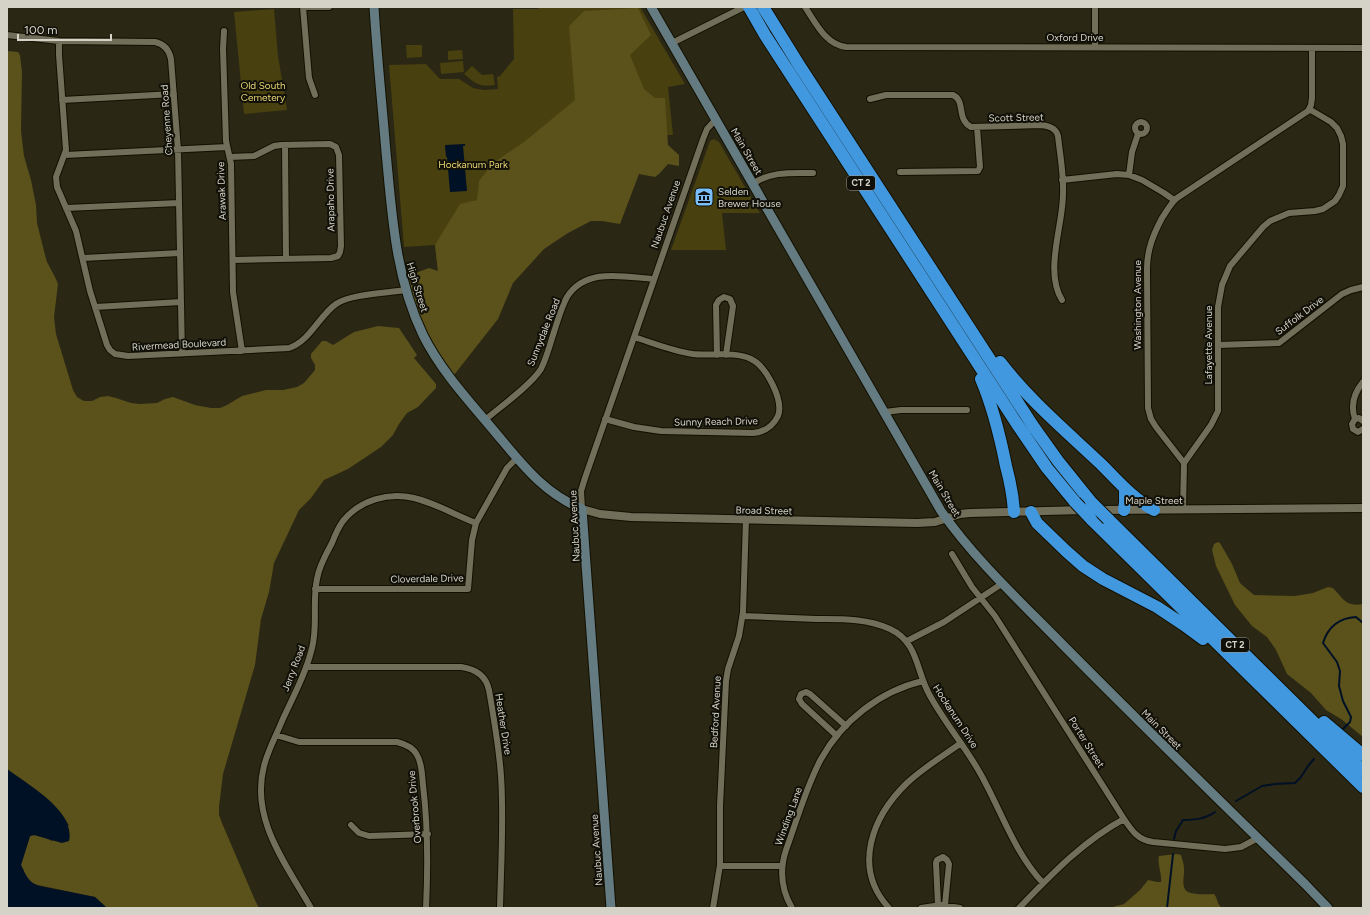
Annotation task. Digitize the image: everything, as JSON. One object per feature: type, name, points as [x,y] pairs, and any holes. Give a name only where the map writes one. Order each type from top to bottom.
[{"type":"highway","name":"CT 2","points":[[763,7],[966,323],[1046,445],[1071,478],[1108,519],[1363,770]]},
{"type":"highway","name":"CT 2","points":[[748,9],[1041,460],[1075,502],[1091,519],[1363,787]]},
{"type":"highway","points":[[966,323],[983,340],[1006,370],[1030,397],[1125,488],[1154,510]]},
{"type":"highway","points":[[971,353],[995,419],[1012,494],[1014,512]]},
{"type":"highway","points":[[1124,510],[1125,488]]},
{"type":"highway","points":[[1031,512],[1039,524],[1083,566],[1103,579],[1149,602],[1171,616],[1200,636],[1231,664],[1248,674]]},
{"type":"highway","points":[[1282,690],[1301,701],[1363,755]]},
{"type":"main road","name":"High Street","points":[[374,7],[393,227],[405,290],[419,326],[435,356],[452,381],[533,476],[547,489],[582,509]]},
{"type":"main road","name":"Main Street","points":[[653,10],[947,519],[971,550],[1003,583],[1148,731],[1328,908]]},
{"type":"main road","name":"Naubuc Avenue","points":[[582,509],[611,908]]},
{"type":"street","points":[[315,95],[309,78],[304,7],[329,7]]},
{"type":"street","name":"Oxford Drive","points":[[805,7],[828,39],[835,44],[846,47],[1363,48]]},
{"type":"street","points":[[1095,7],[1095,48]]},
{"type":"street","points":[[672,43],[748,9]]},
{"type":"street","name":"Arawak Drive","points":[[224,31],[223,49],[227,147],[230,157],[234,305],[242,351]]},
{"type":"street","name":"Cheyenne Road","points":[[7,35],[59,41],[155,42],[166,48],[170,54],[178,150],[182,354]]},
{"type":"street","name":"Rivermead Boulevard","points":[[59,41],[66,145],[65,155],[57,173],[56,181],[76,231],[95,307],[110,350],[115,354],[128,356],[182,354],[278,349],[294,346],[302,340],[332,307],[341,301],[353,297],[405,290]]},
{"type":"street","points":[[1309,109],[1312,98],[1312,48]]},
{"type":"street","points":[[62,100],[174,94]]},
{"type":"street","points":[[870,99],[886,95],[953,95],[959,100],[964,121],[969,126],[977,127]]},
{"type":"street","name":"Washington Avenue","points":[[1184,463],[1153,422],[1148,411],[1147,404],[1146,269],[1148,253],[1154,234],[1174,200],[1303,115],[1309,109]]},
{"type":"street","name":"Lafayette Avenue","points":[[1184,463],[1212,425],[1216,416],[1218,407],[1218,312],[1220,292],[1226,275],[1234,260],[1270,221],[1289,213],[1322,209],[1335,200],[1342,189],[1344,178],[1343,144],[1341,136],[1337,128],[1331,122],[1309,109]]},
{"type":"street","name":"Naubuc Avenue","points":[[582,509],[581,498],[583,484],[605,419],[703,139],[707,129],[716,119]]},
{"type":"street","name":"Scott Street","points":[[900,172],[978,171],[980,167],[977,127],[1041,125],[1052,128],[1058,134],[1063,197],[1057,239],[1055,277],[1057,289],[1062,300]]},
{"type":"street","points":[[1129,175],[1132,152],[1138,134]]},
{"type":"street","name":"Arapaho Drive","points":[[230,157],[254,156],[274,146],[285,145],[330,144],[338,149],[340,239],[340,252],[338,256],[335,258],[233,260]]},
{"type":"street","points":[[285,145],[286,259]]},
{"type":"street","points":[[65,155],[227,147]]},
{"type":"street","points":[[753,184],[764,178],[778,174],[813,173]]},
{"type":"street","points":[[1062,180],[1117,174],[1129,175],[1142,180],[1174,200]]},
{"type":"street","points":[[66,208],[179,203]]},
{"type":"street","points":[[83,258],[180,253]]},
{"type":"street","name":"Sunnydale Road","points":[[485,420],[538,373],[544,362],[565,302],[570,293],[578,285],[589,279],[602,276],[654,279]]},
{"type":"street","name":"Suffolk Drive","points":[[1218,345],[1279,343],[1342,294],[1363,287]]},
{"type":"street","points":[[717,355],[716,305],[720,299],[726,297],[731,300],[733,306],[726,355]]},
{"type":"street","points":[[95,307],[181,302]]},
{"type":"street","name":"Sunny Reach Drive","points":[[605,419],[631,427],[661,431],[753,433],[766,429],[774,423],[778,414],[780,404],[776,394],[763,370],[756,362],[744,356],[693,354],[634,337]]},
{"type":"street","points":[[1363,382],[1356,392],[1353,400],[1353,412],[1355,419],[1352,424],[1353,429],[1357,432],[1363,429]]},
{"type":"street","points":[[885,412],[901,410],[967,410]]},
{"type":"street","points":[[1355,419],[1359,418],[1363,421]]},
{"type":"street","name":"Cloverdale Drive","points":[[315,589],[468,589],[472,540],[476,523],[507,468],[517,458]]},
{"type":"street","points":[[1183,510],[1184,463]]},
{"type":"street","name":"Jerry Road","points":[[311,908],[270,836],[262,810],[261,794],[262,773],[267,757],[306,667],[314,640],[315,589],[318,572],[340,525],[353,511],[380,497],[390,496],[421,500],[476,523]]},
{"type":"street","name":"Maple Street","points":[[947,519],[964,513],[1363,508]]},
{"type":"street","name":"Broad Street","points":[[582,509],[600,514],[622,517],[920,523],[935,522],[947,519]]},
{"type":"street","name":"Bedford Avenue","points":[[712,908],[720,866],[720,806],[726,681],[743,616],[746,520]]},
{"type":"street","name":"Porter Street","points":[[952,554],[972,587],[1011,641],[1124,819],[1137,836],[1143,840],[1153,842],[1225,849],[1241,847],[1258,838]]},
{"type":"street","points":[[907,641],[944,622],[1003,583]]},
{"type":"street","name":"Hockanum Drive","points":[[743,616],[864,621],[892,630],[907,641],[914,654],[923,681],[934,703],[988,786],[1021,854],[1029,867],[1044,883]]},
{"type":"street","name":"Heather Drive","points":[[306,667],[461,667],[473,670],[483,678],[489,690],[498,743],[501,775],[502,818],[500,908]]},
{"type":"street","name":"Winding Lane","points":[[792,908],[786,897],[781,878],[782,866],[786,850],[813,776],[824,755],[837,736],[863,711],[885,696],[907,686],[923,681]]},
{"type":"street","points":[[837,736],[802,704],[800,699],[801,694],[806,692],[810,694],[846,726]]},
{"type":"street","name":"Overbrook Drive","points":[[276,735],[299,742],[395,742],[409,746],[416,753],[420,763],[427,815],[428,834],[426,908]]},
{"type":"street","points":[[889,908],[875,887],[870,870],[870,848],[876,828],[888,806],[905,785],[925,768],[961,743]]},
{"type":"street","points":[[1019,908],[1079,850],[1124,819]]},
{"type":"street","points":[[351,825],[362,834],[371,836],[428,834]]},
{"type":"street","points":[[938,905],[936,864],[938,858],[942,857],[947,860],[949,864],[945,905]]},
{"type":"street","points":[[720,866],[782,866]]},
{"type":"street","points":[[921,908],[938,905],[960,908]]},
{"type":"green space","name":"Hockanum Park","points":[[539,7],[640,7],[685,84],[668,87],[673,135],[600,135],[521,220],[438,272],[435,245],[404,247],[389,65],[426,64],[440,79],[459,79],[473,88],[484,90],[498,89],[497,77],[500,76],[514,59],[513,9],[538,9]]},
{"type":"green space","name":"Old South Cemetery","points":[[274,9],[278,56],[287,110],[244,114],[234,12]]},
{"type":"green space","points":[[406,45],[422,45],[422,57],[407,58]]},
{"type":"green space","points":[[462,50],[463,59],[448,60],[448,51]]},
{"type":"green space","points":[[463,61],[464,72],[441,74],[440,63]]},
{"type":"green space","points":[[472,66],[482,75],[493,74],[495,85],[485,86],[478,84],[464,74]]},
{"type":"green space","points":[[714,139],[719,142],[760,213],[722,213],[726,250],[671,250],[710,141]]},
{"type":"shaded area","points":[[638,8],[651,35],[630,55],[644,89],[655,98],[665,98],[668,145],[679,155],[679,166],[668,164],[655,177],[639,174],[620,224],[591,221],[568,233],[544,249],[513,283],[498,319],[454,375],[434,346],[412,300],[408,276],[429,268],[438,271],[435,245],[460,204],[477,200],[479,181],[493,163],[524,142],[575,100],[569,26],[584,11]]},
{"type":"shaded area","points":[[7,51],[18,52],[20,55],[22,72],[21,131],[24,156],[31,180],[36,205],[37,223],[45,255],[58,284],[54,317],[56,334],[73,390],[77,397],[84,401],[92,401],[100,397],[108,396],[131,403],[140,404],[157,403],[173,397],[195,405],[220,408],[242,396],[266,390],[283,390],[297,387],[304,383],[315,370],[315,365],[311,358],[311,354],[322,341],[326,341],[333,345],[354,332],[378,326],[399,328],[417,355],[414,358],[436,384],[436,388],[418,407],[407,413],[393,435],[381,447],[348,469],[324,480],[311,498],[299,510],[274,563],[269,592],[261,619],[255,665],[223,774],[219,807],[219,815],[222,823],[259,908],[107,908],[95,897],[33,884],[26,877],[21,865],[30,836],[39,835],[52,841],[69,825],[49,801],[33,787],[7,769]]},
{"type":"shaded area","points":[[1218,542],[1232,564],[1240,583],[1254,595],[1295,596],[1313,593],[1328,587],[1333,588],[1348,603],[1357,605],[1363,604],[1363,737],[1341,719],[1326,710],[1311,693],[1287,674],[1276,650],[1267,637],[1252,626],[1235,605],[1216,566],[1212,550],[1214,544]]},
{"type":"shaded area","points":[[1181,855],[1183,863],[1183,882],[1185,889],[1194,894],[1214,894],[1222,908],[1109,908],[1124,904],[1140,890],[1148,880],[1161,882],[1159,856]]},
{"type":"water","points":[[465,144],[465,146],[463,146],[467,191],[450,192],[445,145]]},
{"type":"water","points":[[7,769],[38,791],[58,809],[65,819],[69,830],[69,841],[62,843],[34,835],[30,836],[21,865],[28,878],[39,886],[95,897],[107,908],[7,908]]},
{"type":"waterway","points":[[1341,731],[1350,722],[1351,717],[1343,701],[1339,686],[1340,671],[1337,662],[1323,643],[1328,632],[1339,621],[1356,617],[1363,623]]},
{"type":"waterway","points":[[1236,801],[1262,786],[1295,783],[1314,759]]},
{"type":"waterway","points":[[1174,839],[1176,831],[1183,820],[1200,819],[1215,812]]},
{"type":"waterway","points":[[1167,908],[1173,854]]},
{"type":"place","name":"Selden Brewer House","points":[[704,197]]}]
